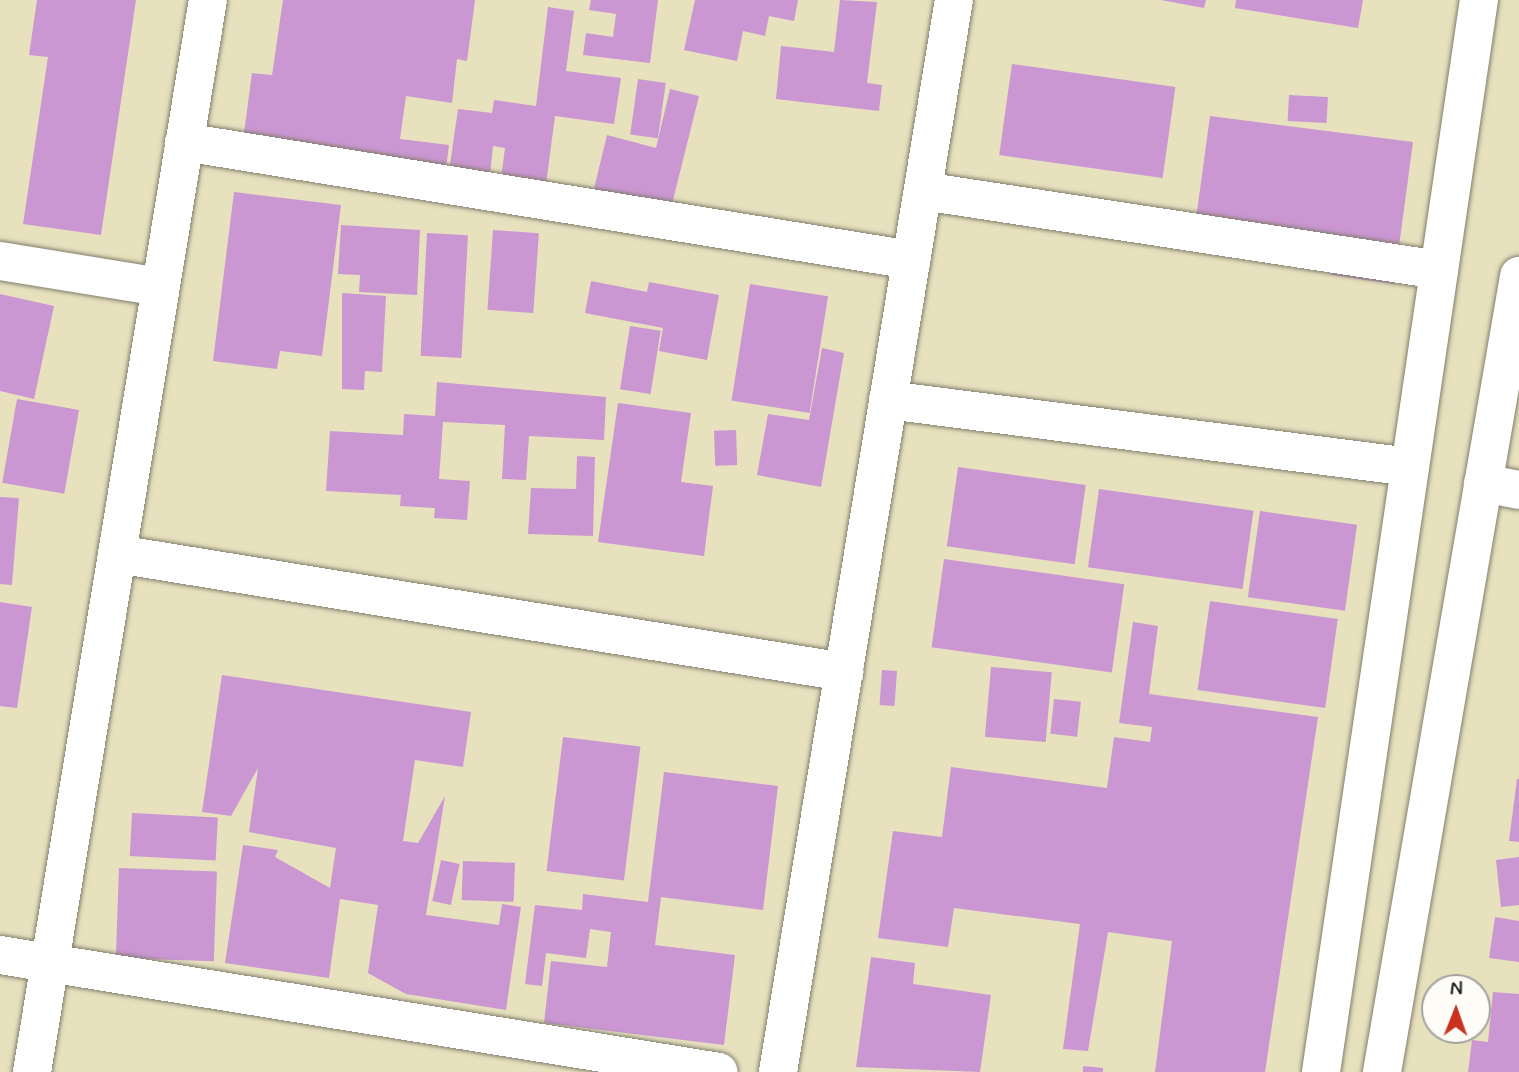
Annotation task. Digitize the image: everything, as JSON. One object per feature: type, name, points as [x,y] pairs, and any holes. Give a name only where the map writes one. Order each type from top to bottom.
[{"type":"street","points":[[32,1072],[208,0]]},
{"type":"street","points":[[778,1072],[954,0]]},
{"type":"street","points":[[1321,1072],[1479,0]]},
{"type":"street","points":[[184,142],[911,260]]},
{"type":"street","points":[[923,191],[1439,270]]},
{"type":"street","points":[[0,261],[160,287]]},
{"type":"street","points":[[1382,1072],[1501,486],[1519,276]]},
{"type":"street","points":[[888,400],[1410,467]]},
{"type":"street","points":[[117,554],[844,672]]},
{"type":"street","points":[[0,955],[719,1072]]},
{"type":"building","points":[[37,0],[136,0],[101,235],[23,224],[48,57],[29,55]]},
{"type":"building","points":[[283,0],[475,0],[467,61],[457,59],[452,103],[406,96],[400,139],[449,145],[445,176],[242,148],[252,73],[272,75]]},
{"type":"building","points":[[591,0],[658,0],[650,63],[583,55],[586,33],[613,37],[616,14],[589,10]]},
{"type":"building","points":[[695,0],[798,0],[794,21],[769,16],[765,36],[743,31],[737,61],[684,50]]},
{"type":"building","points":[[840,0],[877,2],[867,83],[882,85],[879,111],[776,99],[781,46],[834,52]]},
{"type":"building","points":[[1161,0],[1206,0],[1204,8]]},
{"type":"building","points":[[1236,0],[1363,0],[1358,28],[1235,8]]},
{"type":"building","points":[[548,7],[574,11],[566,71],[621,78],[614,124],[555,116],[545,192],[500,186],[505,148],[493,146],[489,184],[448,179],[458,109],[492,113],[494,100],[536,106]]},
{"type":"building","points":[[1012,64],[1175,87],[1163,178],[999,155]]},
{"type":"building","points":[[638,79],[666,83],[658,138],[630,134]]},
{"type":"building","points":[[670,89],[699,96],[668,220],[591,201],[607,135],[656,148]]},
{"type":"building","points":[[1289,95],[1328,97],[1327,123],[1288,121]]},
{"type":"building","points":[[1210,116],[1413,142],[1394,284],[1331,275],[1336,237],[1196,219]]},
{"type":"building","points":[[234,192],[341,205],[322,356],[280,351],[277,369],[213,361]]},
{"type":"building","points":[[341,225],[420,230],[417,295],[359,292],[360,275],[338,274]]},
{"type":"building","points":[[493,230],[539,233],[533,313],[487,310]]},
{"type":"building","points":[[427,233],[468,235],[462,358],[421,356]]},
{"type":"building","points":[[591,281],[647,292],[649,282],[719,295],[707,360],[659,351],[663,328],[585,313]]},
{"type":"building","points":[[750,284],[828,296],[810,413],[732,401]]},
{"type":"building","points":[[342,293],[386,296],[382,372],[365,371],[364,390],[342,389]]},
{"type":"building","points":[[0,294],[54,306],[34,399],[0,391]]},
{"type":"building","points":[[630,326],[661,331],[651,394],[620,389]]},
{"type":"building","points":[[822,348],[844,353],[821,487],[757,475],[768,414],[809,420]]},
{"type":"building","points":[[437,382],[606,397],[604,440],[529,436],[526,480],[502,479],[505,425],[443,422],[439,479],[470,481],[467,520],[434,518],[435,508],[400,506],[401,495],[326,491],[330,431],[403,435],[404,414],[435,416]]},
{"type":"building","points":[[17,399],[79,410],[64,494],[2,483]]},
{"type":"building","points":[[618,403],[691,413],[681,482],[713,486],[704,556],[598,542]]},
{"type":"building","points":[[736,430],[737,465],[715,466],[714,431]]},
{"type":"building","points":[[577,456],[595,457],[593,536],[528,534],[531,488],[576,489]]},
{"type":"building","points":[[958,467],[1086,485],[1075,564],[947,546]]},
{"type":"building","points":[[1099,489],[1253,511],[1242,589],[1088,567]]},
{"type":"building","points":[[0,497],[19,498],[12,585],[0,584]]},
{"type":"building","points":[[1260,511],[1357,525],[1345,611],[1248,597]]},
{"type":"building","points":[[944,559],[1124,584],[1112,672],[932,647]]},
{"type":"building","points":[[1210,601],[1338,619],[1325,708],[1197,690]]},
{"type":"building","points":[[0,602],[32,607],[17,708],[0,706]]},
{"type":"building","points":[[1133,622],[1158,626],[1149,694],[1318,717],[1265,1072],[1155,1072],[1172,941],[1108,932],[1088,1051],[1063,1049],[1080,924],[954,908],[948,947],[878,938],[893,831],[942,837],[951,767],[1107,788],[1114,737],[1150,742],[1152,727],[1119,723]]},
{"type":"building","points":[[991,667],[1052,672],[1046,742],[985,737]]},
{"type":"building","points":[[882,670],[897,671],[895,706],[880,705]]},
{"type":"building","points":[[222,675],[471,712],[463,767],[415,760],[403,841],[418,843],[445,796],[426,915],[499,925],[502,904],[521,907],[506,1010],[406,994],[368,973],[378,905],[340,899],[329,978],[225,963],[243,845],[278,850],[275,857],[330,888],[336,848],[249,832],[258,768],[231,816],[202,812]]},
{"type":"building","points":[[1054,699],[1081,702],[1077,737],[1050,734]]},
{"type":"building","points":[[563,737],[640,747],[624,880],[547,871]]},
{"type":"building","points":[[664,772],[778,786],[763,910],[661,897],[655,945],[735,955],[724,1045],[544,1023],[551,961],[607,967],[611,932],[590,929],[586,958],[546,953],[542,986],[525,984],[535,905],[582,910],[583,894],[648,902]]},
{"type":"building","points":[[1519,779],[1519,842],[1509,841]]},
{"type":"building","points":[[132,813],[218,818],[216,860],[130,856]]},
{"type":"building","points":[[1519,857],[1519,905],[1501,907],[1496,860]]},
{"type":"building","points":[[441,860],[460,864],[451,905],[432,901]]},
{"type":"building","points":[[463,861],[515,863],[514,902],[462,900]]},
{"type":"building","points":[[119,868],[217,871],[214,961],[116,958]]},
{"type":"building","points":[[1495,917],[1519,921],[1519,962],[1489,958]]},
{"type":"building","points":[[871,957],[915,963],[913,984],[991,995],[980,1072],[856,1067]]},
{"type":"building","points":[[1493,992],[1519,994],[1519,1072],[1468,1072],[1472,1044],[1491,1044]]},
{"type":"building","points":[[1083,1066],[1103,1068],[1103,1072],[1083,1072]]}]
